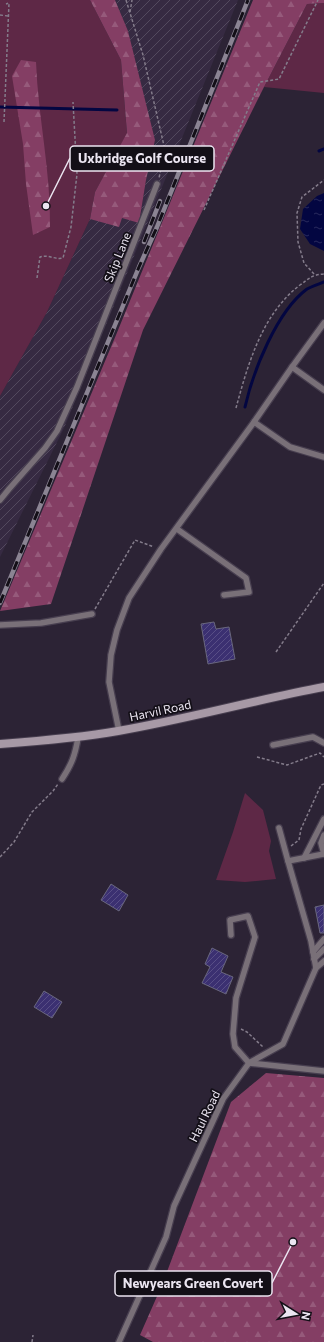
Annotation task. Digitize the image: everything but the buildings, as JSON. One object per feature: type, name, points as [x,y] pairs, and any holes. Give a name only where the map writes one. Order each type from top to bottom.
[{"type":"street","name":"Harvil Road","points":[[0,744],[78,738],[119,731],[324,687]]},
{"type":"lane","name":"Skip Lane","points":[[0,500],[45,448],[57,431],[77,386],[157,184]]},
{"type":"lane","points":[[119,731],[110,682],[111,655],[117,630],[129,598],[161,549],[178,529],[324,323]]},
{"type":"lane","points":[[292,367],[324,390]]},
{"type":"lane","points":[[254,422],[290,447],[324,457]]},
{"type":"lane","points":[[178,529],[246,578],[249,592],[224,595]]},
{"type":"lane","points":[[0,626],[41,624],[92,614]]},
{"type":"lane","points":[[273,745],[312,737],[324,743]]},
{"type":"lane","points":[[62,779],[71,765],[75,755],[78,738]]},
{"type":"lane","points":[[304,858],[324,819]]},
{"type":"lane","points":[[279,828],[311,941],[316,968],[324,961]]},
{"type":"lane","points":[[288,861],[324,854],[321,843],[324,835]]},
{"type":"lane","points":[[231,935],[230,920],[248,916],[255,937],[236,998],[233,1034],[235,1048],[249,1063],[324,1071]]},
{"type":"lane","points":[[313,952],[324,939]]},
{"type":"lane","points":[[314,959],[324,949]]},
{"type":"lane","name":"Haul Road","points":[[119,1342],[166,1237],[174,1206],[223,1099],[249,1063],[283,1044],[316,968]]},
{"type":"path","points":[[126,0],[143,55],[165,150],[157,184]]},
{"type":"path","points":[[130,13],[132,0]]},
{"type":"path","points":[[204,210],[260,82],[279,78],[318,0]]},
{"type":"path","points":[[4,122],[9,3],[6,4]]},
{"type":"path","points":[[0,15],[8,16]]},
{"type":"path","points":[[37,278],[40,257],[63,258],[71,227],[77,174],[73,103]]},
{"type":"path","points":[[314,274],[304,263],[298,242],[297,213],[302,196],[324,180]]},
{"type":"path","points":[[236,408],[248,366],[260,337],[278,306],[294,289],[314,274],[324,274]]},
{"type":"path","points":[[92,614],[135,540],[161,549]]},
{"type":"path","points":[[276,652],[324,583]]},
{"type":"path","points":[[257,757],[287,765],[320,753],[324,757]]},
{"type":"path","points":[[0,857],[14,842],[32,812],[53,791],[62,779]]},
{"type":"path","points":[[285,848],[290,847],[299,840],[301,829],[322,785],[324,784]]},
{"type":"path","points":[[234,1026],[247,1032],[264,1048]]},
{"type":"path","points":[[32,1342],[33,1335]]},
{"type":"shaded area","points":[[0,0],[90,0],[121,60],[127,134],[95,192],[90,219],[47,312],[0,396]]},
{"type":"shaded area","points":[[115,0],[238,0],[65,426],[0,557],[0,396],[47,312],[90,219],[119,226],[122,217],[139,223],[146,180],[155,140],[128,31]]},
{"type":"shaded area","points":[[324,3],[324,93],[264,87],[307,4]]},
{"type":"shaded area","points":[[245,793],[263,810],[271,841],[269,851],[276,879],[245,882],[216,880],[233,832]]},
{"type":"green space","points":[[90,0],[115,0],[128,31],[155,140],[146,180],[139,223],[122,218],[119,227],[90,219],[95,192],[127,133],[121,60]]},
{"type":"green space","points":[[253,0],[324,0],[324,3],[307,4],[143,330],[51,604],[0,611],[116,335]]},
{"type":"green space","points":[[21,60],[36,62],[39,103],[49,186],[50,227],[33,235],[26,184],[23,144],[12,76]]},
{"type":"green space","points":[[266,1073],[324,1078],[324,1342],[153,1342],[140,1335],[162,1285],[231,1102]]},
{"type":"water","points":[[324,193],[324,251],[310,244],[300,229],[303,209],[317,196]]},
{"type":"waterway","points":[[0,107],[117,110]]},
{"type":"waterway","points":[[319,151],[324,149]]},
{"type":"waterway","points":[[245,407],[260,360],[276,327],[296,299],[307,289],[324,282]]},
{"type":"railway","points":[[0,603],[157,227],[248,0]]},
{"type":"railway","points":[[144,242],[160,201]]},
{"type":"place","name":"Uxbridge Golf Course","points":[[46,206]]},
{"type":"place","name":"Newyears Green Covert","points":[[293,1242]]}]
